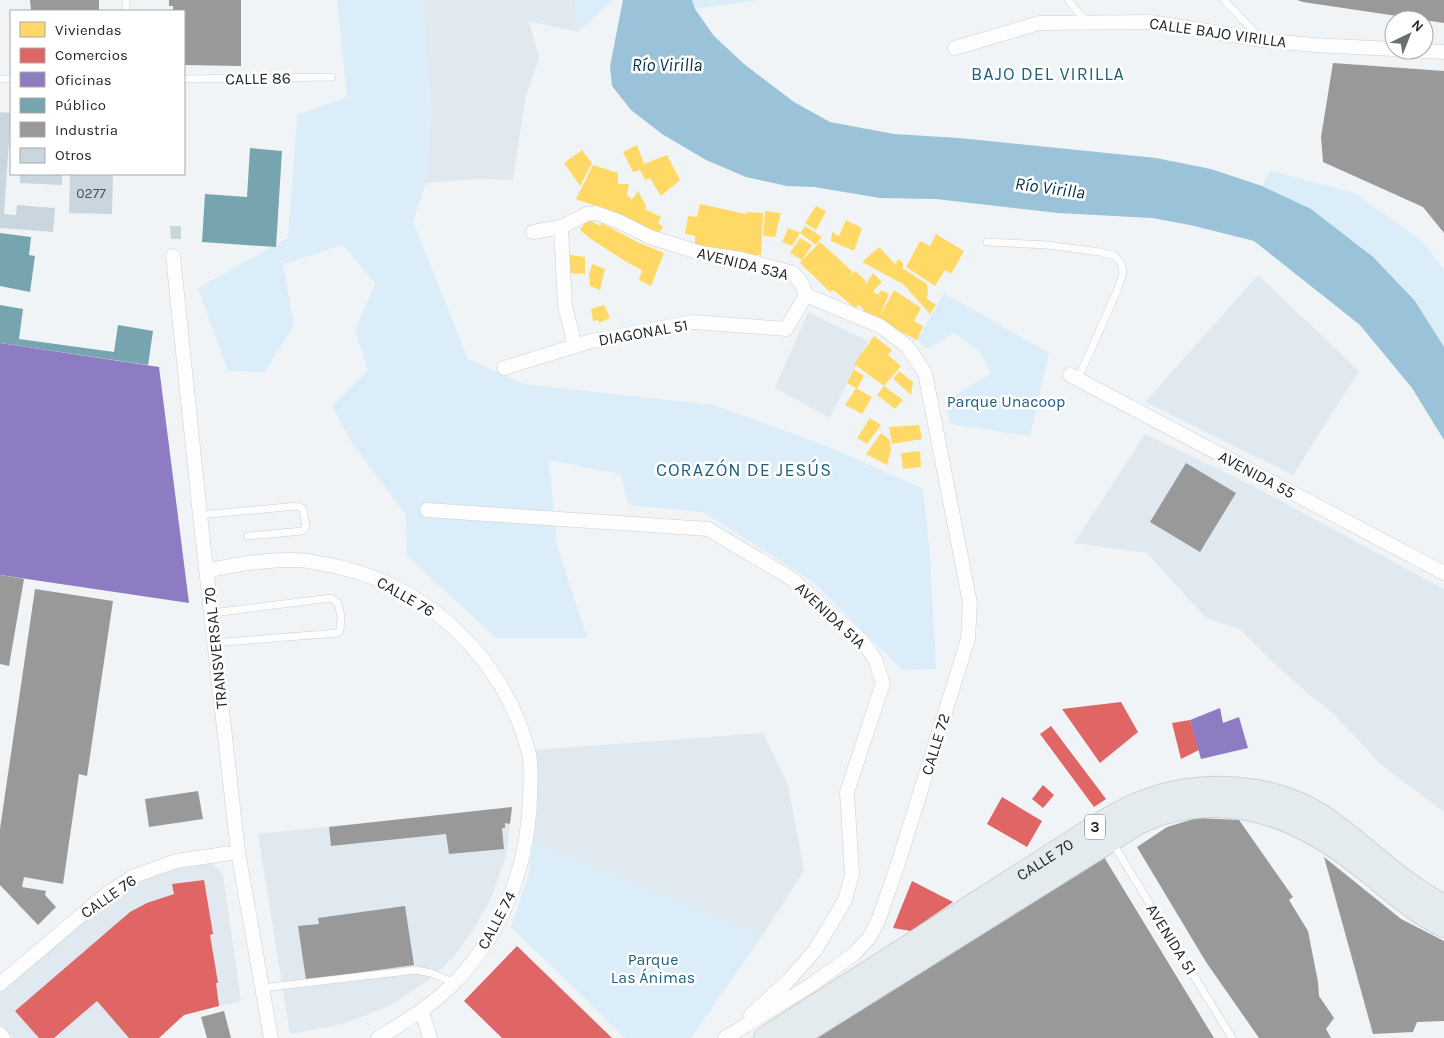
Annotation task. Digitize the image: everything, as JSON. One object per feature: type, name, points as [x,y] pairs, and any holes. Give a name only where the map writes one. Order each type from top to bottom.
[{"type":"main road","name":"CALLE 70","points":[[765,1038],[1101,823],[1134,805],[1160,796],[1199,789],[1231,787],[1260,792],[1296,802],[1329,821],[1409,884],[1444,906]]},
{"type":"main road","name":"CALLE 70","points":[[794,1038],[1140,822],[1168,812],[1203,806],[1237,807],[1268,813],[1298,824],[1356,862],[1410,906],[1434,922],[1444,926]]},
{"type":"street","name":"CALLE BAJO VIRILLA","points":[[955,48],[1039,23],[1151,22],[1262,40],[1384,48]]},
{"type":"street","name":"AVENIDA 53A","points":[[534,232],[561,227],[588,214],[596,213],[618,221],[650,237],[701,253],[741,259],[793,273],[802,284],[806,295],[880,326],[907,346],[925,373]]},
{"type":"street","points":[[561,227],[565,306],[574,346]]},
{"type":"street","name":"TRANSVERSAL 70","points":[[173,256],[238,852],[271,1038]]},
{"type":"street","name":"DIAGONAL 51","points":[[504,368],[590,341],[693,322],[786,329],[806,295]]},
{"type":"street","name":"CALLE 72","points":[[727,1037],[810,985],[854,954],[869,938],[878,921],[897,867],[968,639],[970,603],[925,373]]},
{"type":"street","name":"AVENIDA 55","points":[[1074,377],[1444,573]]},
{"type":"street","name":"AVENIDA 51A","points":[[426,510],[708,529],[792,579],[861,640],[875,659],[883,683],[847,792],[852,874],[845,900],[816,949],[789,980],[727,1037]]},
{"type":"street","name":"CALLE 76","points":[[206,571],[252,561],[298,560],[344,567],[387,582],[428,605],[463,635],[492,671],[514,712],[529,756]]},
{"type":"street","name":"CALLE 74","points":[[378,1038],[422,1012],[455,982],[479,953],[499,921],[513,890],[523,858],[529,824],[529,756]]},
{"type":"street","name":"CALLE 76","points":[[0,984],[105,894],[134,876],[176,861],[238,852]]},
{"type":"street","points":[[422,1012],[430,1038]]},
{"type":"street","points":[[0,1034],[4,1038]]},
{"type":"lane","points":[[1068,0],[1087,23]]},
{"type":"lane","points":[[1224,0],[1262,40]]},
{"type":"lane","name":"CALLE 86","points":[[185,79],[332,77]]},
{"type":"lane","points":[[987,242],[1047,245],[1100,252],[1115,256],[1121,263],[1122,273],[1117,291],[1074,377]]},
{"type":"lane","points":[[200,515],[298,506],[303,509],[306,527],[302,531],[248,536]]},
{"type":"lane","points":[[212,613],[331,598],[338,603],[340,616],[340,631],[336,633],[214,643]]},
{"type":"lane","name":"AVENIDA 51","points":[[1111,840],[1232,1038]]},
{"type":"lane","points":[[262,988],[416,970],[431,973],[455,982]]},
{"type":"shaded area","points":[[422,0],[575,0],[578,32],[529,21],[539,58],[525,99],[513,180],[478,179],[426,183],[431,113]]},
{"type":"shaded area","points":[[1258,275],[1359,371],[1293,475],[1145,402]]},
{"type":"shaded area","points":[[808,312],[868,341],[830,418],[775,388]]},
{"type":"shaded area","points":[[1145,434],[1255,487],[1444,589],[1444,812],[1380,764],[1334,714],[1307,693],[1239,629],[1206,618],[1147,553],[1074,543]]},
{"type":"shaded area","points":[[763,733],[788,785],[804,871],[762,936],[533,842],[538,805],[534,750]]},
{"type":"shaded area","points":[[512,807],[506,857],[491,898],[472,932],[452,959],[426,982],[389,1006],[343,1024],[290,1034],[258,834]]},
{"type":"shaded area","points":[[207,863],[213,864],[223,875],[241,1001],[184,1015],[159,1038],[13,1038],[0,1025],[0,988],[135,879],[170,869]]},
{"type":"green space","points":[[337,0],[422,0],[431,113],[426,183],[413,222],[468,359],[523,384],[714,405],[827,446],[923,489],[930,555],[936,669],[902,670],[812,581],[703,512],[629,505],[620,474],[549,460],[557,545],[587,638],[496,638],[407,556],[406,515],[352,443],[332,406],[368,370],[355,331],[375,283],[343,245],[283,264],[294,326],[264,372],[228,371],[198,288],[288,238],[297,115],[347,97]]},
{"type":"green space","points":[[575,0],[613,0],[578,32]]},
{"type":"green space","points":[[692,0],[758,0],[695,9]]},
{"type":"green space","points":[[1270,171],[1355,193],[1423,242],[1444,270],[1444,347],[1415,301],[1311,209],[1262,186]]},
{"type":"green space","name":"Parque Unacoop","points":[[944,293],[1049,353],[1030,436],[950,424],[945,402],[991,373],[980,351],[954,333],[928,349],[917,340]]},
{"type":"green space","name":"Parque Las Ánimas","points":[[533,842],[762,936],[691,1038],[625,1038],[511,927],[529,874]]},
{"type":"water","name":"Río Virilla","points":[[623,0],[692,0],[695,9],[714,36],[744,64],[794,102],[830,122],[894,134],[959,138],[1156,158],[1211,169],[1262,186],[1311,209],[1373,257],[1415,301],[1444,347],[1444,440],[1412,388],[1360,325],[1254,241],[1190,225],[1152,218],[1058,213],[936,199],[880,198],[814,187],[787,186],[746,177],[706,160],[662,134],[631,110],[612,86],[610,66]]},
{"type":"building: Viviendas","points":[[637,145],[644,164],[667,155],[680,180],[661,196],[650,178],[645,180],[640,170],[633,172],[623,152]]},
{"type":"building: Viviendas","points":[[582,150],[592,163],[580,186],[564,163]]},
{"type":"building: Viviendas","points":[[593,165],[618,173],[618,184],[629,184],[627,195],[632,200],[638,191],[646,206],[645,209],[661,217],[658,223],[663,227],[659,233],[607,210],[576,199]]},
{"type":"building: Viviendas","points":[[700,204],[746,214],[747,212],[763,213],[761,255],[744,255],[695,244],[695,236],[685,234],[688,216],[697,217]]},
{"type":"building: Viviendas","points":[[816,206],[826,211],[816,230],[805,223]]},
{"type":"building: Viviendas","points":[[765,211],[781,213],[775,237],[763,236]]},
{"type":"building: Viviendas","points":[[588,219],[600,226],[602,223],[637,242],[664,253],[651,286],[639,280],[642,270],[628,263],[580,230]]},
{"type":"building: Viviendas","points":[[846,220],[862,228],[854,251],[831,241],[832,232],[839,236]]},
{"type":"building: Viviendas","points":[[805,226],[822,237],[816,245],[800,233]]},
{"type":"building: Viviendas","points":[[788,228],[800,233],[792,246],[782,242]]},
{"type":"building: Viviendas","points":[[936,234],[964,251],[951,274],[945,270],[935,286],[906,267],[920,241],[930,246]]},
{"type":"building: Viviendas","points":[[800,238],[812,245],[802,260],[790,253]]},
{"type":"building: Viviendas","points":[[820,242],[853,272],[842,283],[855,271],[865,280],[866,284],[873,273],[882,282],[874,290],[873,294],[874,292],[878,295],[881,290],[889,294],[880,316],[894,290],[921,308],[914,321],[923,326],[917,340],[864,313],[864,310],[859,305],[855,308],[833,290],[830,292],[800,263]]},
{"type":"building: Viviendas","points":[[879,247],[895,264],[899,259],[903,263],[903,270],[927,284],[928,295],[926,298],[936,305],[930,314],[903,284],[862,262]]},
{"type":"building: Viviendas","points":[[565,254],[585,257],[585,274],[566,273]]},
{"type":"building: Viviendas","points":[[592,264],[605,269],[600,290],[590,286],[589,274]]},
{"type":"building: Viviendas","points":[[604,305],[610,318],[599,323],[598,320],[593,321],[591,309]]},
{"type":"building: Viviendas","points":[[874,336],[892,350],[888,355],[901,366],[884,386],[854,364]]},
{"type":"building: Viviendas","points":[[854,369],[864,376],[857,389],[872,397],[862,414],[845,405],[856,388],[847,383]]},
{"type":"building: Viviendas","points":[[899,371],[913,382],[911,395],[893,379]]},
{"type":"building: Viviendas","points":[[884,386],[903,400],[895,409],[877,395]]},
{"type":"building: Viviendas","points":[[870,418],[881,425],[867,444],[857,438]]},
{"type":"building: Viviendas","points":[[919,425],[922,439],[892,444],[889,427]]},
{"type":"building: Viviendas","points":[[881,433],[890,440],[891,450],[887,465],[866,454]]},
{"type":"building: Viviendas","points":[[920,451],[921,467],[903,469],[901,453]]},
{"type":"building: Comercios","points":[[1121,702],[1138,732],[1100,763],[1062,709]]},
{"type":"building: Comercios","points":[[1190,720],[1199,750],[1181,759],[1172,723]]},
{"type":"building: Comercios","points":[[1051,726],[1106,799],[1094,807],[1040,734]]},
{"type":"building: Comercios","points":[[1043,785],[1054,795],[1043,808],[1032,799]]},
{"type":"building: Comercios","points":[[1002,797],[1042,821],[1027,847],[987,824]]},
{"type":"building: Comercios","points":[[204,880],[213,934],[210,935],[218,983],[216,983],[219,1006],[184,1015],[159,1038],[129,1038],[97,1001],[54,1038],[39,1038],[15,1011],[130,912],[147,903],[174,894],[172,884]]},
{"type":"building: Comercios","points":[[912,881],[953,902],[911,931],[893,928]]},
{"type":"building: Comercios","points":[[517,946],[612,1038],[502,1038],[464,1001]]},
{"type":"building: Oficinas","points":[[0,343],[159,367],[189,603],[0,575]]},
{"type":"building: Oficinas","points":[[1220,708],[1223,723],[1239,717],[1248,748],[1201,759],[1190,720]]},
{"type":"building: Público","points":[[250,148],[282,151],[276,247],[202,242],[205,194],[247,197]]},
{"type":"building: Público","points":[[0,233],[31,237],[29,255],[35,256],[30,292],[0,286]]},
{"type":"building: Público","points":[[0,305],[23,309],[19,339],[114,352],[118,325],[153,331],[148,365],[0,343]]},
{"type":"building: Industria","points":[[30,0],[99,0],[99,10],[31,10]]},
{"type":"building: Industria","points":[[169,0],[241,0],[241,66],[185,65],[185,10],[173,10],[173,6],[169,6]]},
{"type":"building: Industria","points":[[1297,0],[1444,0],[1444,23],[1434,22],[1434,10],[1384,10],[1384,14]]},
{"type":"building: Industria","points":[[1333,63],[1444,71],[1444,233],[1423,207],[1323,162],[1321,137]]},
{"type":"building: Industria","points":[[1186,463],[1236,493],[1200,552],[1150,522]]},
{"type":"building: Industria","points":[[0,575],[24,579],[9,666],[0,664]]},
{"type":"building: Industria","points":[[35,589],[113,601],[87,776],[79,774],[63,884],[24,877],[22,887],[46,891],[45,895],[56,907],[38,925],[0,885],[0,829]]},
{"type":"building: Industria","points":[[198,791],[203,819],[149,827],[145,799]]},
{"type":"building: Industria","points":[[512,807],[510,824],[505,823],[505,828],[502,828],[504,849],[449,854],[446,834],[331,846],[329,827]]},
{"type":"building: Industria","points":[[1197,818],[1239,820],[1293,897],[1289,900],[1308,931],[1319,996],[1334,1018],[1326,1029],[1331,1038],[1259,1038],[1206,962],[1137,847],[1167,827]]},
{"type":"building: Industria","points":[[1104,857],[1214,1038],[809,1038]]},
{"type":"building: Industria","points":[[1324,857],[1401,919],[1444,941],[1444,1021],[1417,1022],[1413,1032],[1373,1034]]},
{"type":"building: Industria","points":[[405,906],[414,965],[306,980],[298,926],[319,924],[318,918]]},
{"type":"building: Industria","points":[[224,1011],[231,1038],[207,1038],[201,1017]]},
{"type":"building: Otros","points":[[0,112],[10,113],[4,214],[16,215],[17,205],[55,208],[53,232],[0,228]]},
{"type":"building: Otros","points":[[20,175],[62,175],[62,185],[20,183]]},
{"type":"building: Otros","points":[[70,175],[113,175],[112,214],[69,213]]},
{"type":"building: Otros","points":[[170,226],[181,226],[181,239],[171,239]]},
{"type":"district","name":"BAJO DEL VIRILLA","points":[[1048,74]]},
{"type":"district","name":"CORAZÓN DE JESÚS","points":[[744,470]]}]
